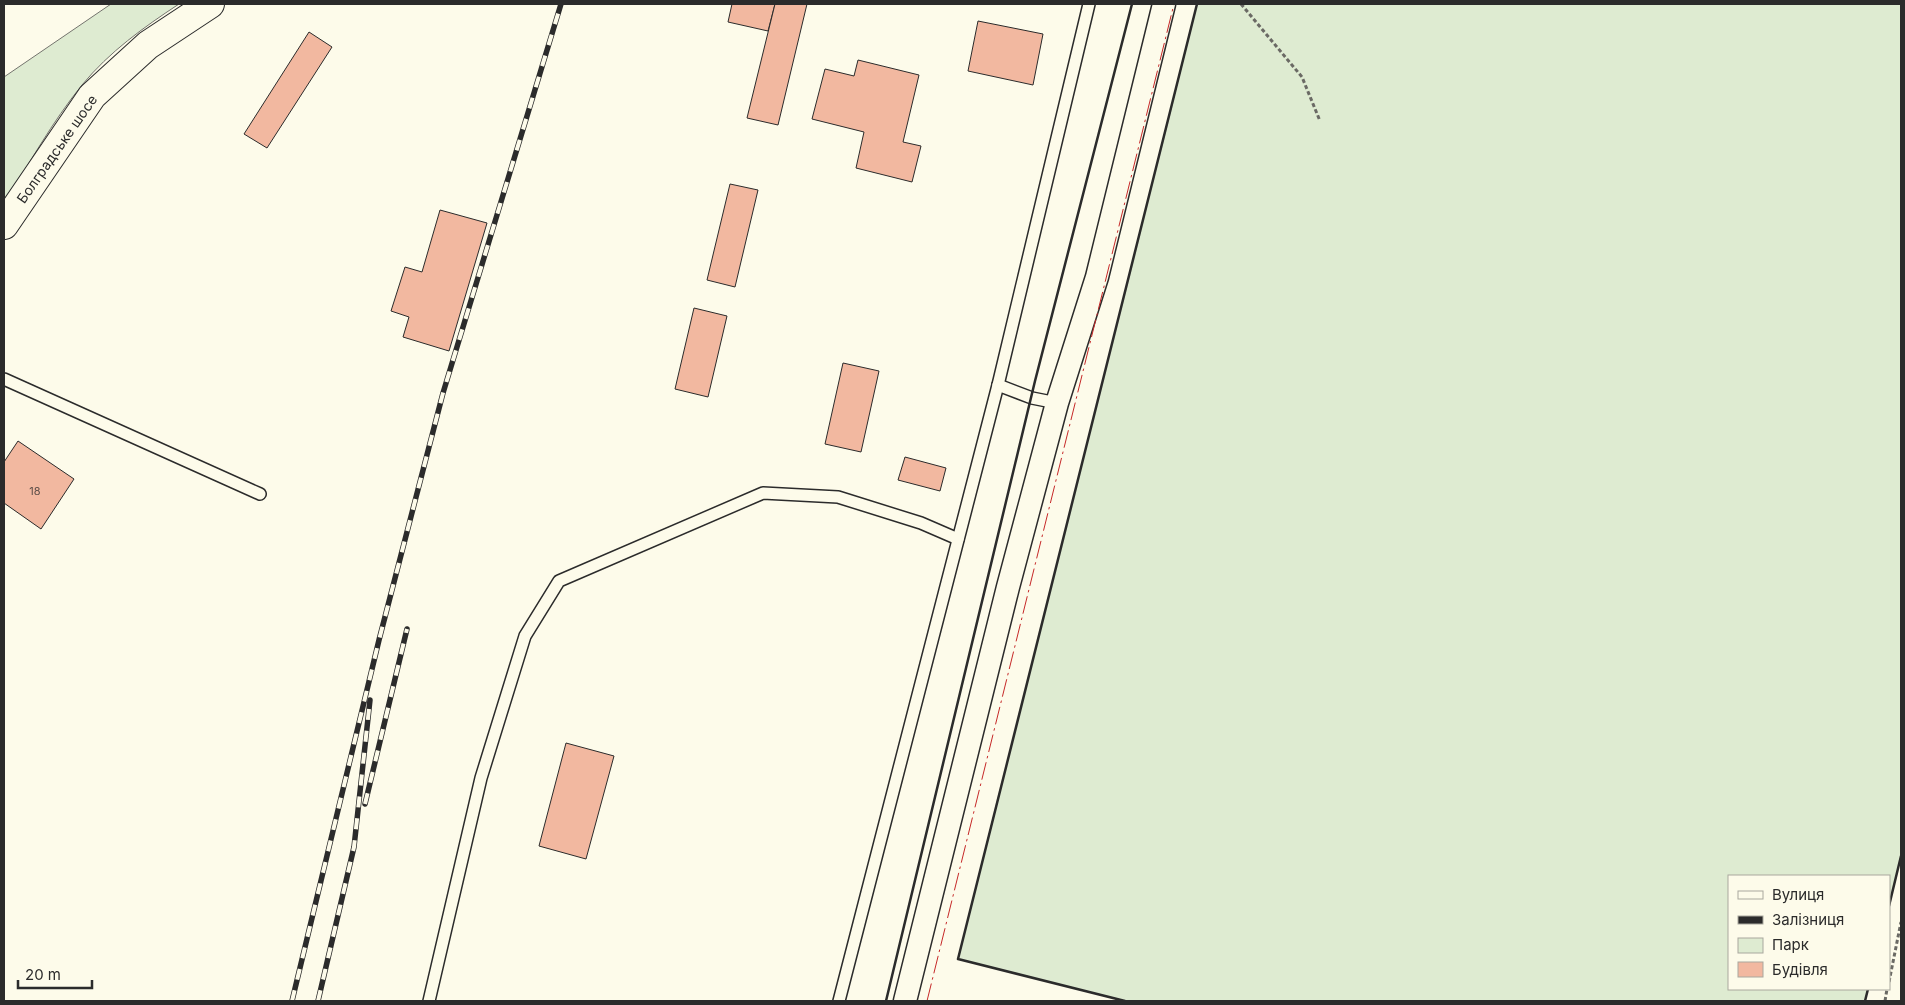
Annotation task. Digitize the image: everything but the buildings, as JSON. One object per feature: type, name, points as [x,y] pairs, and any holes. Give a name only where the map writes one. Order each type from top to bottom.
[{"type":"main road","name":"Болградське шосе","points":[[4,225],[92,96],[148,45],[210,4]]},
{"type":"street","points":[[905,1001],[1008,587],[1057,403],[1096,277],[1164,4]]},
{"type":"lane","points":[[839,1001],[998,385],[1089,4]]},
{"type":"lane","points":[[4,378],[260,494]]},
{"type":"lane","points":[[998,385],[1032,398],[1057,403]]},
{"type":"lane","points":[[429,1001],[481,778],[525,636],[560,581],[762,493],[838,497],[921,523],[958,539]]},
{"type":"path","points":[[1241,4],[1302,77],[1320,121]]},
{"type":"path","points":[[1890,977],[1901,922]]},
{"type":"green space","points":[[111,4],[179,4],[128,41],[92,73],[41,143],[4,204],[4,77]]},
{"type":"green space","points":[[1197,4],[1901,4],[1901,856],[1890,902],[1890,875],[1728,875],[1728,990],[1868,990],[1865,1001],[1125,1001],[958,959]]},
{"type":"railway","points":[[292,1001],[379,640],[443,393],[561,4]]},
{"type":"railway","points":[[365,804],[407,629]]},
{"type":"railway","points":[[318,1001],[354,847],[370,700]]},
{"type":"wall","points":[[886,1001],[1035,381],[1132,4]]},
{"type":"wall","points":[[1125,1001],[958,959],[1197,4]]},
{"type":"wall","points":[[1890,902],[1901,856]]},
{"type":"wall","points":[[1865,1001],[1868,990]]},
{"type":"power","points":[[927,1001],[1174,4]]}]
